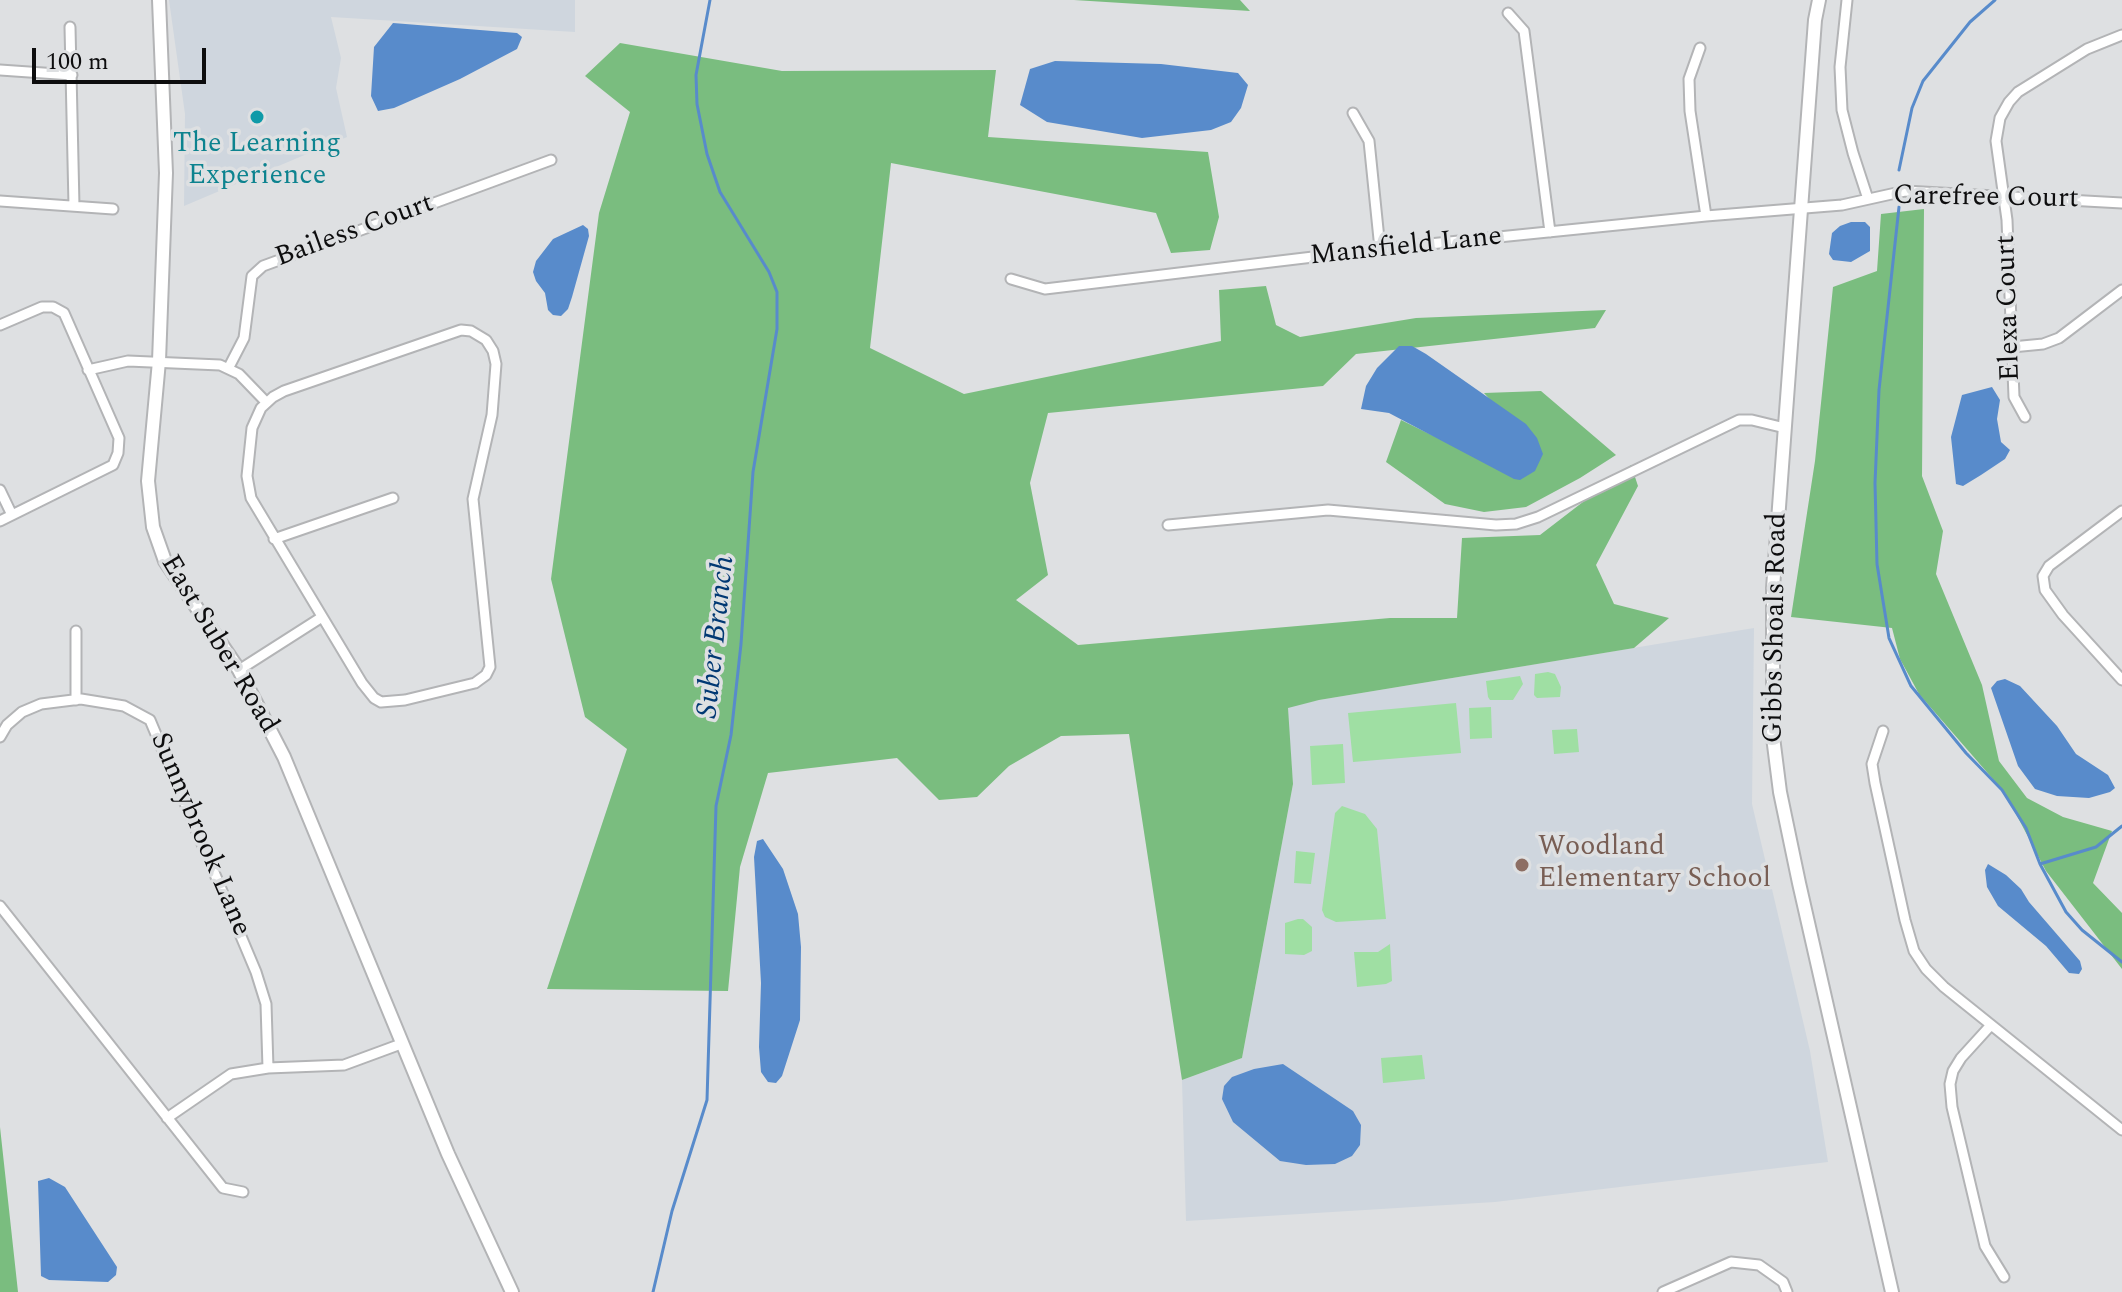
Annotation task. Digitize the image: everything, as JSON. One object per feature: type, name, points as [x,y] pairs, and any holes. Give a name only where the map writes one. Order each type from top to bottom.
[{"type":"street","name":"East Suber Road","points":[[159,0],[166,173],[159,361],[148,481],[153,527],[165,561],[259,704],[311,815],[448,1154],[512,1292]]},
{"type":"street","name":"Gibbs Shoals Road","points":[[1819,0],[1815,20],[1785,428],[1772,624],[1771,706],[1776,768],[1799,883],[1892,1292]]},
{"type":"street","points":[[1847,0],[1840,67],[1842,110],[1868,199]]},
{"type":"street","points":[[1508,13],[1524,31],[1550,232]]},
{"type":"street","points":[[70,27],[74,206]]},
{"type":"street","name":"Elexa Court","points":[[2025,417],[2014,397],[2003,196],[1996,141],[2000,118],[2018,92],[2087,49],[2122,35]]},
{"type":"street","points":[[1700,48],[1689,79],[1690,111],[1706,216]]},
{"type":"street","points":[[0,70],[72,75]]},
{"type":"street","points":[[1353,113],[1369,141],[1380,249]]},
{"type":"street","name":"Bailess Court","points":[[229,367],[244,338],[252,276],[263,266],[551,160]]},
{"type":"street","name":"Carefree Court","points":[[1803,208],[1842,205],[1905,191],[2122,203]]},
{"type":"street","points":[[0,201],[113,209]]},
{"type":"street","name":"Mansfield Lane","points":[[1011,279],[1045,289],[1380,249],[1803,208]]},
{"type":"street","points":[[2012,347],[2043,344],[2059,338],[2122,290]]},
{"type":"street","points":[[0,325],[42,307],[53,307],[64,313],[119,438],[113,465],[0,521]]},
{"type":"street","points":[[471,331],[486,340],[496,364],[492,415],[473,499],[490,656],[486,675],[475,683],[405,700],[381,702],[371,695],[251,498],[247,476],[252,428],[266,402],[284,391],[452,332],[471,331]]},
{"type":"street","points":[[88,370],[128,361],[229,367],[266,402]]},
{"type":"street","points":[[1168,525],[1328,510],[1496,525],[1516,524],[1538,517],[1739,420],[1785,428]]},
{"type":"street","points":[[0,490],[12,515]]},
{"type":"street","points":[[274,539],[393,498]]},
{"type":"street","points":[[2122,511],[2049,566],[2043,576],[2045,590],[2063,615],[2122,680]]},
{"type":"street","points":[[239,670],[322,617]]},
{"type":"street","points":[[76,631],[76,700]]},
{"type":"street","name":"Sunnybrook Lane","points":[[0,737],[7,725],[22,712],[41,704],[76,700],[124,706],[150,720],[256,972],[266,1004],[268,1068]]},
{"type":"street","points":[[1883,731],[1872,764],[1914,951],[1944,987],[2122,1130]]},
{"type":"street","points":[[0,906],[223,1188],[243,1192]]},
{"type":"street","points":[[1991,1025],[1953,1071],[1951,1104],[1985,1246],[2004,1277]]},
{"type":"street","points":[[167,1118],[231,1074],[268,1068],[344,1065],[401,1044]]},
{"type":"street","points":[[1663,1292],[1731,1262],[1759,1265],[1783,1282],[1787,1292]]},
{"type":"shaded area","points":[[169,0],[575,0],[575,32],[331,17],[341,58],[336,88],[347,137],[184,206],[185,114]]},
{"type":"shaded area","name":"Woodland Elementary School","points":[[1754,628],[1752,804],[1810,1051],[1828,1162],[1495,1202],[1186,1221],[1182,1080],[1242,1058],[1293,784],[1287,707]]},
{"type":"green space","points":[[1074,0],[1240,0],[1250,11]]},
{"type":"green space","points":[[620,43],[782,71],[996,70],[988,137],[1208,152],[1219,217],[1210,250],[1171,253],[1156,213],[891,163],[870,348],[964,394],[1221,341],[1219,290],[1266,286],[1276,325],[1300,337],[1416,318],[1606,310],[1595,328],[1356,354],[1323,386],[1048,413],[1030,483],[1048,575],[1016,600],[1078,645],[1390,618],[1457,618],[1462,538],[1540,535],[1631,465],[1638,486],[1596,565],[1614,604],[1669,618],[1634,648],[1319,700],[1288,708],[1293,784],[1242,1058],[1182,1080],[1129,734],[1061,736],[1009,766],[977,797],[939,800],[897,758],[768,773],[740,867],[728,991],[547,989],[627,749],[585,717],[551,579],[599,213],[630,112],[585,76]]},
{"type":"green space","points":[[1924,209],[1922,476],[1943,531],[1936,574],[1982,685],[1999,761],[2027,798],[2063,817],[2112,831],[2093,883],[2122,913],[2122,969],[2046,871],[2005,793],[1919,694],[1900,659],[1892,628],[1791,617],[1815,461],[1833,287],[1877,271],[1881,214]]},
{"type":"green space","points":[[1541,391],[1616,455],[1526,507],[1484,512],[1445,504],[1386,462],[1401,420],[1513,475],[1538,453],[1484,393]]},
{"type":"green space","points":[[1535,674],[1555,674],[1561,687],[1560,697],[1537,698],[1534,695]]},
{"type":"green space","points":[[1520,676],[1523,684],[1513,700],[1490,700],[1486,681]]},
{"type":"green space","points":[[1456,703],[1461,753],[1353,762],[1348,713]]},
{"type":"green space","points":[[1491,707],[1492,738],[1470,739],[1469,708]]},
{"type":"green space","points":[[1577,729],[1579,752],[1554,754],[1552,730]]},
{"type":"green space","points":[[1343,744],[1345,783],[1312,785],[1310,746]]},
{"type":"green space","points":[[1342,806],[1365,814],[1377,829],[1386,919],[1336,922],[1325,917],[1322,910],[1335,813]]},
{"type":"green space","points":[[1296,851],[1315,853],[1311,884],[1294,883]]},
{"type":"green space","points":[[1303,919],[1312,927],[1312,951],[1304,955],[1285,954],[1285,923]]},
{"type":"green space","points":[[1390,944],[1392,981],[1357,987],[1354,952],[1378,952]]},
{"type":"green space","points":[[1422,1055],[1425,1079],[1383,1083],[1381,1058]]},
{"type":"green space","points":[[0,1127],[18,1292],[0,1292]]},
{"type":"water","points":[[393,23],[517,33],[522,37],[517,49],[460,79],[394,108],[378,111],[371,96],[374,47]]},
{"type":"water","points":[[1055,61],[1161,64],[1238,73],[1248,85],[1241,108],[1231,122],[1211,130],[1142,138],[1047,122],[1020,105],[1030,69]]},
{"type":"water","points":[[1851,222],[1865,222],[1870,227],[1870,251],[1851,262],[1833,260],[1829,254],[1832,233]]},
{"type":"water","points":[[583,225],[588,229],[589,236],[568,309],[561,316],[553,315],[548,310],[545,293],[533,272],[536,261],[553,239]]},
{"type":"water","points":[[1399,346],[1412,346],[1426,354],[1526,424],[1537,438],[1543,454],[1535,471],[1520,480],[1514,479],[1389,413],[1361,409],[1366,386],[1377,368]]},
{"type":"water","points":[[1992,387],[2000,400],[1997,419],[2001,442],[2010,450],[2005,459],[1981,475],[1963,486],[1956,484],[1951,437],[1962,395]]},
{"type":"water","points":[[2005,679],[2020,686],[2057,726],[2076,754],[2108,775],[2115,788],[2089,798],[2057,796],[2035,789],[2018,766],[1991,688],[1997,681]]},
{"type":"water","points":[[763,839],[783,869],[798,914],[801,947],[800,1020],[782,1076],[776,1083],[768,1082],[761,1072],[759,1047],[761,983],[754,857],[757,841]]},
{"type":"water","points":[[1988,864],[2021,889],[2080,961],[2082,969],[2079,974],[2069,973],[2046,946],[1998,906],[1987,887],[1985,870]]},
{"type":"water","points":[[1283,1064],[1353,1111],[1361,1125],[1360,1145],[1352,1156],[1335,1164],[1306,1165],[1280,1161],[1233,1122],[1222,1099],[1224,1086],[1232,1077]]},
{"type":"water","points":[[49,1178],[65,1187],[117,1267],[116,1275],[108,1282],[49,1280],[41,1276],[38,1181]]},
{"type":"waterway","name":"Suber Branch","points":[[653,1292],[672,1211],[707,1100],[716,806],[731,735],[753,472],[777,329],[777,292],[769,272],[720,192],[707,154],[697,104],[696,75],[710,0]]},
{"type":"waterway","points":[[1899,170],[1912,108],[1923,81],[1970,22],[1995,0]]},
{"type":"waterway","points":[[1899,207],[1879,390],[1875,483],[1877,564],[1889,638],[1911,686],[1966,753],[2002,790],[2026,828],[2040,864],[2066,912],[2082,930],[2122,962]]},
{"type":"waterway","points":[[2040,864],[2096,847],[2122,826]]},
{"type":"place","name":"The Learning Experience","points":[[257,117]]},
{"type":"place","name":"Woodland Elementary School","points":[[1522,865]]}]
